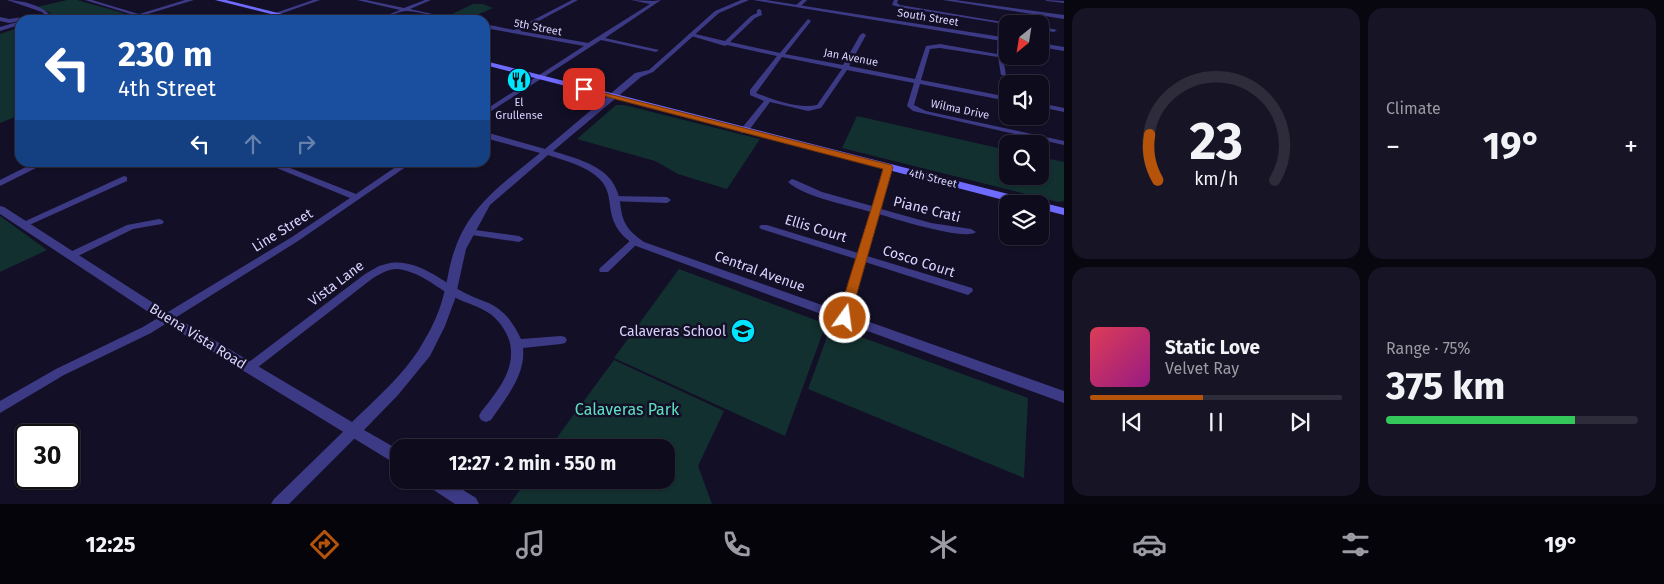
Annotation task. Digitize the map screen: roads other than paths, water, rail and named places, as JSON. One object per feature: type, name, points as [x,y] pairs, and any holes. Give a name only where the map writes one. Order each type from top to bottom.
[{"type":"main road","points":[[218,0],[282,15]]},
{"type":"main road","name":"4th Street","points":[[490,64],[999,195]]},
{"type":"main road","points":[[1049,208],[1064,212]]},
{"type":"street","points":[[8,0],[44,11],[46,15]]},
{"type":"street","points":[[87,0],[139,14],[191,0]]},
{"type":"street","points":[[274,15],[318,0]]},
{"type":"street","points":[[359,0],[433,15]]},
{"type":"street","points":[[390,15],[429,0]]},
{"type":"street","points":[[514,32],[576,0]]},
{"type":"street","points":[[633,0],[657,2]]},
{"type":"street","points":[[279,504],[405,378],[425,352],[439,326],[451,291],[456,263],[468,232],[493,196],[638,75],[651,71],[717,12],[746,0]]},
{"type":"street","name":"South Street","points":[[756,0],[999,38]]},
{"type":"street","points":[[798,6],[805,0]]},
{"type":"street","points":[[896,0],[894,5],[999,22]]},
{"type":"street","points":[[945,0],[1064,17]]},
{"type":"street","points":[[1047,0],[1064,2]]},
{"type":"street","points":[[490,110],[657,2]]},
{"type":"street","points":[[725,44],[753,18],[760,14],[759,10]]},
{"type":"street","points":[[0,20],[15,20]]},
{"type":"street","points":[[808,21],[753,90],[752,94],[768,100],[808,109],[820,107],[863,35]]},
{"type":"street","points":[[0,29],[15,24]]},
{"type":"street","name":"5th Street","points":[[490,27],[588,45]]},
{"type":"street","points":[[1049,29],[1054,30]]},
{"type":"street","name":"Jan Avenue","points":[[691,35],[725,44],[999,97]]},
{"type":"street","points":[[599,38],[656,50]]},
{"type":"street","points":[[916,82],[919,79],[930,46],[999,56]]},
{"type":"street","points":[[1049,46],[1064,49]]},
{"type":"street","points":[[1001,65],[1004,75]]},
{"type":"street","name":"Wilma Drive","points":[[916,82],[910,103],[912,108],[925,113],[1064,143]]},
{"type":"street","points":[[744,131],[768,100]]},
{"type":"street","points":[[1049,107],[1064,110]]},
{"type":"street","name":"Central Avenue","points":[[490,136],[579,163],[597,171],[608,183],[618,223],[634,241],[1064,397]]},
{"type":"street","points":[[0,183],[34,167]]},
{"type":"street","points":[[279,167],[356,197]]},
{"type":"street","name":"Line Street","points":[[0,408],[60,372],[127,341],[167,318],[295,239],[401,167]]},
{"type":"street","points":[[845,318],[861,256],[877,210],[888,167]]},
{"type":"street","points":[[24,224],[124,179]]},
{"type":"street","name":"Piane Crati","points":[[792,182],[810,191],[877,210],[946,229],[970,232]]},
{"type":"street","points":[[613,199],[668,200]]},
{"type":"street","name":"Buena Vista Road","points":[[0,208],[167,318],[390,453]]},
{"type":"street","points":[[72,255],[130,227],[159,222]]},
{"type":"street","name":"Ellis Court","points":[[764,227],[861,256]]},
{"type":"street","points":[[468,232],[519,239]]},
{"type":"street","points":[[604,270],[634,241]]},
{"type":"street","name":"Cosco Court","points":[[861,256],[968,291]]},
{"type":"street","name":"Vista Lane","points":[[249,368],[369,276],[385,268],[396,266],[408,268],[434,280],[451,291],[498,314],[516,344]]},
{"type":"street","points":[[486,416],[510,381],[514,370],[516,344],[561,340]]},
{"type":"street","points":[[446,489],[470,504]]},
{"type":"place","name":"El Grullense","points":[[519,80]]},
{"type":"place","name":"Calaveras School","points":[[743,331]]},
{"type":"park label","name":"Calaveras Park","points":[[627,409]]}]
